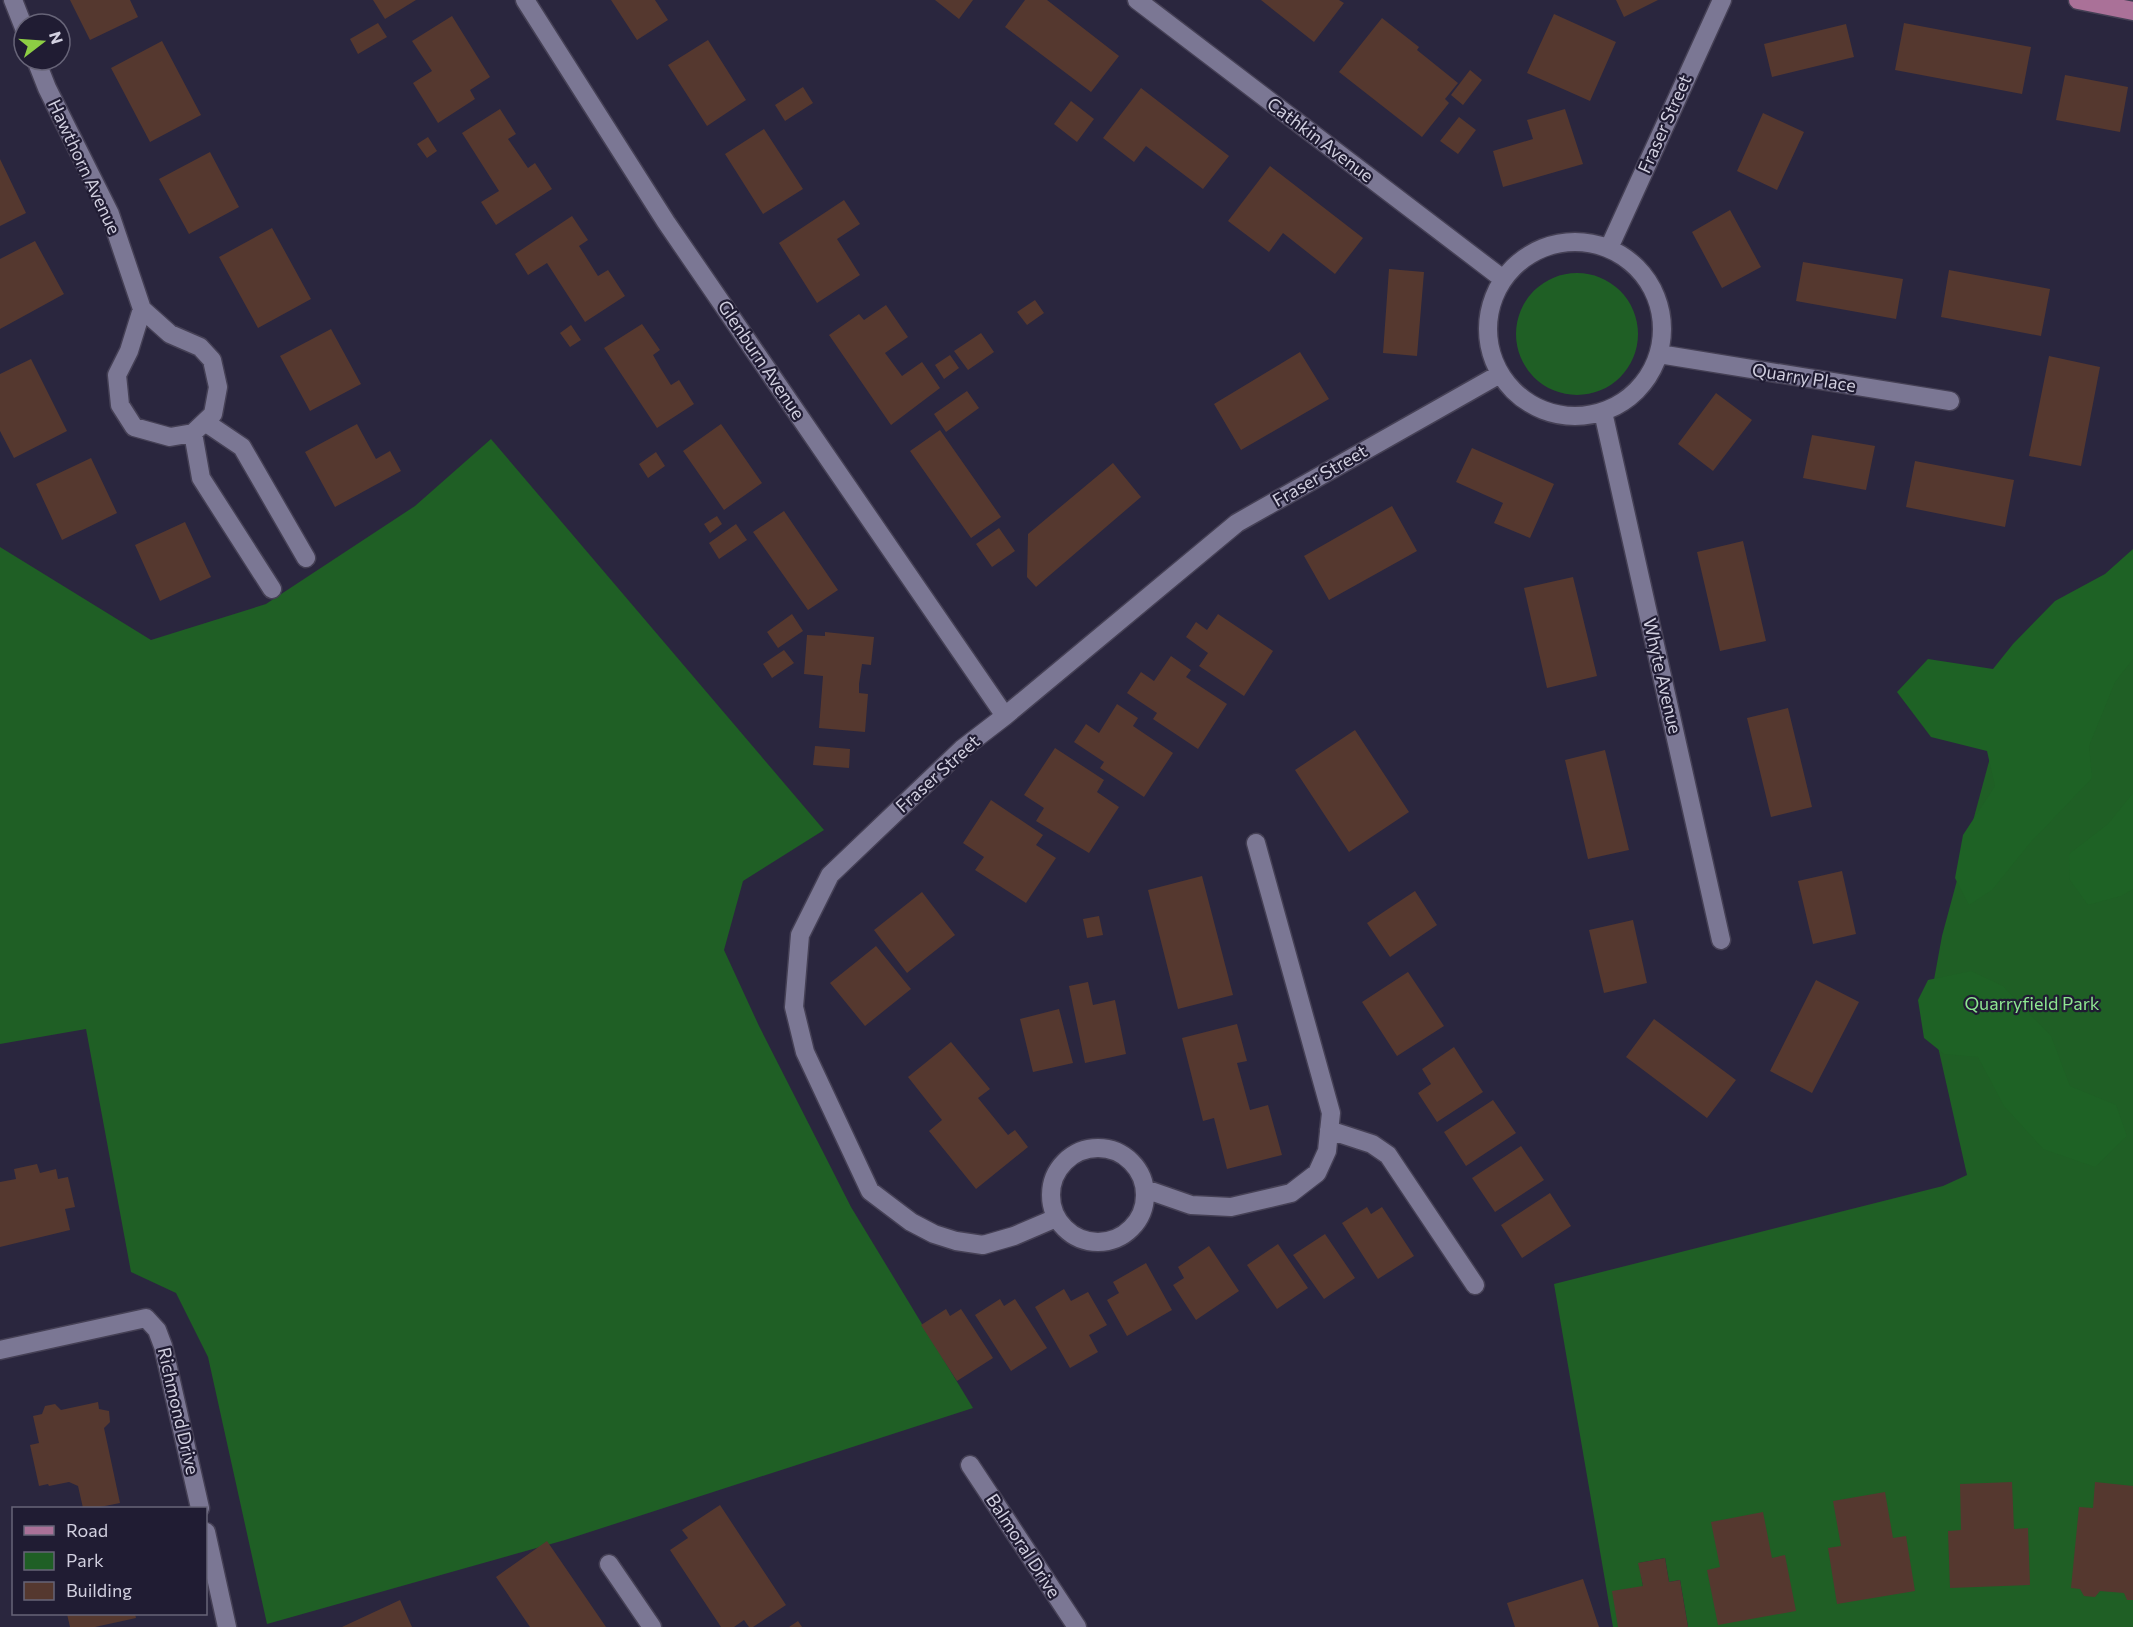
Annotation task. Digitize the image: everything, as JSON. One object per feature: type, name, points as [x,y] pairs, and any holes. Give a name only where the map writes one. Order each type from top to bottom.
[{"type":"main road","points":[[2078,0],[2133,11]]},
{"type":"street","name":"Glenburn Avenue","points":[[525,0],[666,222],[1005,716]]},
{"type":"street","name":"Cathkin Avenue","points":[[1137,0],[1503,279]]},
{"type":"street","name":"Fraser Street","points":[[1609,248],[1722,0]]},
{"type":"street","name":"Hawthorn Avenue","points":[[41,72],[110,214],[142,309]]},
{"type":"street","points":[[1580,241],[1609,248],[1631,261],[1648,280],[1659,304],[1663,329],[1659,354],[1648,378],[1630,398],[1603,412],[1581,417],[1557,414],[1534,406],[1515,393],[1500,374],[1490,351],[1488,327],[1491,302],[1503,279],[1523,258],[1550,244],[1580,241]]},
{"type":"street","points":[[142,309],[170,333],[200,347],[212,360],[218,387],[213,414],[199,428],[170,437],[134,428],[120,405],[117,375],[129,351],[142,309]]},
{"type":"street","name":"Quarry Place","points":[[1659,354],[1950,401]]},
{"type":"street","name":"Fraser Street","points":[[1056,1218],[1014,1236],[983,1245],[956,1241],[934,1234],[911,1222],[870,1191],[806,1052],[794,1007],[800,935],[830,875],[962,749],[1238,523],[1500,374]]},
{"type":"street","name":"Whyte Avenue","points":[[1603,412],[1722,940]]},
{"type":"street","points":[[199,428],[242,447],[306,558]]},
{"type":"street","points":[[199,428],[201,478],[272,589]]},
{"type":"street","points":[[1145,1189],[1191,1205],[1231,1207],[1291,1193],[1317,1173],[1328,1151],[1331,1113],[1256,843]]},
{"type":"street","points":[[1329,1130],[1372,1144],[1388,1155],[1475,1285]]},
{"type":"street","points":[[1103,1148],[1118,1152],[1131,1161],[1141,1174],[1145,1189],[1145,1204],[1140,1219],[1130,1231],[1117,1239],[1101,1243],[1086,1241],[1072,1235],[1056,1218],[1051,1195],[1053,1179],[1061,1166],[1073,1155],[1087,1149],[1103,1148]]},
{"type":"street","name":"Richmond Drive","points":[[0,1350],[146,1318],[157,1330],[163,1346],[200,1507]]},
{"type":"street","name":"Balmoral Drive","points":[[969,1465],[1077,1627]]},
{"type":"street","points":[[207,1537],[227,1627]]},
{"type":"street","points":[[609,1564],[652,1627]]},
{"type":"green space","points":[[1577,273],[1600,278],[1620,291],[1633,311],[1638,334],[1633,357],[1620,377],[1600,390],[1577,395],[1554,390],[1534,377],[1521,357],[1516,334],[1521,311],[1534,291],[1554,278]]},
{"type":"green space","points":[[491,439],[824,830],[743,881],[724,950],[759,1026],[851,1207],[973,1408],[565,1540],[267,1624],[208,1357],[176,1293],[131,1272],[86,1029],[0,1044],[0,547],[151,640],[266,604],[415,506]]},
{"type":"green space","points":[[2133,549],[2133,659],[2115,682],[2089,746],[2092,778],[2030,843],[1992,890],[1969,905],[1955,878],[1963,835],[1995,786],[1987,751],[1931,737],[1897,692],[1928,659],[1993,669],[2013,644],[2055,601],[2105,574]]},
{"type":"green space","name":"Quarryfield Park","points":[[2133,573],[2133,1627],[1688,1627],[1680,1580],[1669,1582],[1665,1558],[1639,1563],[1643,1586],[1618,1627],[1613,1627],[1554,1284],[1943,1186],[1967,1175],[1929,1007],[1942,936],[2022,639]]},
{"type":"green space","points":[[2133,793],[2133,889],[2121,896],[2088,905],[2070,880],[2069,854],[2108,824]]},
{"type":"green space","points":[[1971,971],[2003,986],[2051,1036],[2070,1086],[2116,1105],[2127,1136],[2095,1167],[2043,1149],[2004,1106],[1978,1057],[1944,1054],[1924,1038],[1918,1000],[1928,980]]},
{"type":"building","points":[[70,0],[130,0],[138,17],[90,40]]},
{"type":"building","points":[[373,0],[416,0],[385,19]]},
{"type":"building","points":[[611,0],[655,0],[668,20],[637,40]]},
{"type":"building","points":[[935,0],[973,0],[959,19]]},
{"type":"building","points":[[1025,0],[1047,0],[1119,56],[1091,92],[1005,27]]},
{"type":"building","points":[[1261,0],[1339,0],[1344,3],[1314,42]]},
{"type":"building","points":[[1616,0],[1658,0],[1624,17]]},
{"type":"building","points":[[1554,14],[1616,42],[1590,101],[1527,73]]},
{"type":"building","points":[[452,16],[490,77],[470,90],[475,99],[438,123],[413,83],[432,71],[412,41]]},
{"type":"building","points":[[1382,18],[1419,47],[1417,50],[1458,83],[1445,99],[1449,103],[1422,137],[1339,72]]},
{"type":"building","points":[[378,23],[387,37],[358,54],[350,39]]},
{"type":"building","points":[[1904,23],[2031,47],[2022,94],[1895,70]]},
{"type":"building","points":[[1846,24],[1854,57],[1772,77],[1764,44]]},
{"type":"building","points":[[708,40],[746,100],[707,126],[668,65]]},
{"type":"building","points":[[162,41],[201,115],[150,142],[111,68]]},
{"type":"building","points":[[1470,70],[1482,80],[1463,105],[1451,95]]},
{"type":"building","points":[[2065,75],[2128,87],[2120,132],[2056,120]]},
{"type":"building","points":[[803,87],[813,103],[785,121],[775,105]]},
{"type":"building","points":[[1141,88],[1229,156],[1203,189],[1146,146],[1134,162],[1103,138]]},
{"type":"building","points":[[1071,101],[1094,119],[1077,142],[1054,124]]},
{"type":"building","points":[[500,109],[516,134],[508,139],[528,168],[535,163],[552,189],[496,225],[481,202],[499,191],[462,133]]},
{"type":"building","points":[[1565,109],[1583,164],[1503,187],[1493,151],[1533,139],[1527,120]]},
{"type":"building","points":[[1763,113],[1804,132],[1777,190],[1737,171]]},
{"type":"building","points":[[1459,117],[1476,130],[1458,154],[1440,141]]},
{"type":"building","points":[[764,129],[803,189],[763,214],[725,154]]},
{"type":"building","points":[[428,137],[437,151],[427,158],[417,144]]},
{"type":"building","points":[[210,152],[239,207],[189,234],[159,179]]},
{"type":"building","points":[[0,159],[26,213],[0,226]]},
{"type":"building","points":[[1270,166],[1363,238],[1335,274],[1283,233],[1269,252],[1228,221]]},
{"type":"building","points":[[844,200],[860,224],[837,239],[860,275],[817,303],[779,243]]},
{"type":"building","points":[[1730,210],[1761,267],[1722,288],[1692,232]]},
{"type":"building","points":[[572,216],[588,240],[579,246],[598,276],[608,270],[625,296],[585,322],[547,263],[528,275],[515,254]]},
{"type":"building","points":[[272,228],[311,299],[258,328],[219,257]]},
{"type":"building","points":[[35,241],[64,294],[0,329],[0,259]]},
{"type":"building","points":[[1803,262],[1903,279],[1896,319],[1796,301]]},
{"type":"building","points":[[1389,269],[1424,272],[1417,356],[1383,353]]},
{"type":"building","points":[[1949,270],[2050,289],[2041,336],[1941,317]]},
{"type":"building","points":[[1035,300],[1044,313],[1027,325],[1017,312]]},
{"type":"building","points":[[886,305],[908,337],[885,353],[902,376],[922,362],[940,388],[891,425],[829,335],[859,314],[864,320]]},
{"type":"building","points":[[642,324],[660,350],[653,355],[671,385],[679,380],[694,404],[657,428],[604,348]]},
{"type":"building","points":[[571,325],[581,340],[570,347],[560,333]]},
{"type":"building","points":[[331,329],[361,384],[310,411],[280,356]]},
{"type":"building","points":[[981,333],[994,352],[968,370],[954,351]]},
{"type":"building","points":[[1300,352],[1329,399],[1241,450],[1214,404]]},
{"type":"building","points":[[950,355],[959,368],[944,379],[935,365]]},
{"type":"building","points":[[2049,356],[2100,367],[2081,466],[2029,456]]},
{"type":"building","points":[[31,359],[67,431],[14,458],[0,431],[0,374]]},
{"type":"building","points":[[967,391],[979,408],[946,432],[934,414]]},
{"type":"building","points":[[1716,393],[1752,420],[1713,471],[1678,444]]},
{"type":"building","points":[[357,424],[376,459],[390,451],[401,471],[335,507],[305,452]]},
{"type":"building","points":[[721,424],[762,483],[724,510],[683,451]]},
{"type":"building","points":[[940,430],[1001,517],[971,538],[910,451]]},
{"type":"building","points":[[1812,435],[1875,446],[1866,490],[1803,478]]},
{"type":"building","points":[[1472,448],[1554,484],[1530,538],[1494,523],[1503,503],[1456,482]]},
{"type":"building","points":[[656,452],[665,466],[648,478],[639,464]]},
{"type":"building","points":[[91,458],[117,513],[62,540],[36,484]]},
{"type":"building","points":[[1915,461],[2014,480],[2005,527],[1906,507]]},
{"type":"building","points":[[1113,463],[1141,497],[1036,587],[1027,577],[1028,534]]},
{"type":"building","points":[[1392,506],[1417,551],[1329,600],[1304,556]]},
{"type":"building","points":[[784,511],[838,590],[808,610],[753,532]]},
{"type":"building","points":[[717,516],[722,524],[710,533],[704,524]]},
{"type":"building","points":[[185,522],[211,577],[160,601],[135,545]]},
{"type":"building","points":[[736,524],[747,540],[719,559],[709,543]]},
{"type":"building","points":[[999,528],[1015,551],[992,567],[976,544]]},
{"type":"building","points":[[1743,541],[1766,641],[1720,651],[1697,552]]},
{"type":"building","points":[[1573,577],[1597,676],[1547,688],[1524,588]]},
{"type":"building","points":[[792,614],[803,631],[778,648],[767,632]]},
{"type":"building","points":[[1218,614],[1273,651],[1244,696],[1199,666],[1208,653],[1186,637],[1196,622],[1207,630]]},
{"type":"building","points":[[825,632],[874,637],[871,665],[862,664],[859,684],[859,693],[868,694],[865,732],[819,728],[823,676],[804,674],[807,635],[825,636]]},
{"type":"building","points":[[784,650],[794,663],[772,678],[763,664]]},
{"type":"building","points":[[1171,656],[1191,670],[1186,677],[1227,704],[1198,749],[1153,719],[1157,713],[1127,693],[1141,672],[1154,681]]},
{"type":"building","points":[[1117,704],[1138,718],[1133,726],[1173,753],[1144,797],[1100,768],[1104,762],[1074,742],[1086,724],[1099,733]]},
{"type":"building","points":[[1788,708],[1812,807],[1771,817],[1747,718]]},
{"type":"building","points":[[1355,730],[1409,812],[1349,852],[1295,770]]},
{"type":"building","points":[[815,746],[850,749],[849,768],[813,765]]},
{"type":"building","points":[[1055,748],[1104,780],[1097,792],[1119,807],[1089,853],[1036,821],[1044,808],[1024,795]]},
{"type":"building","points":[[1605,750],[1629,850],[1588,859],[1565,760]]},
{"type":"building","points":[[991,800],[1043,835],[1036,845],[1056,858],[1026,903],[975,870],[984,857],[963,843]]},
{"type":"building","points":[[1842,871],[1856,934],[1813,944],[1798,881]]},
{"type":"building","points":[[1202,876],[1233,995],[1178,1009],[1148,890]]},
{"type":"building","points":[[1415,891],[1437,925],[1390,957],[1367,923]]},
{"type":"building","points":[[922,892],[955,935],[907,973],[874,930]]},
{"type":"building","points":[[1099,916],[1103,935],[1087,938],[1083,919]]},
{"type":"building","points":[[1633,920],[1647,983],[1604,993],[1589,930]]},
{"type":"building","points":[[876,946],[911,989],[865,1026],[830,983]]},
{"type":"building","points":[[1408,972],[1444,1026],[1397,1056],[1362,1002]]},
{"type":"building","points":[[1816,980],[1859,1002],[1812,1093],[1770,1071]]},
{"type":"building","points":[[1088,982],[1093,1005],[1115,1000],[1126,1054],[1085,1063],[1069,986]]},
{"type":"building","points":[[1059,1009],[1073,1063],[1033,1072],[1020,1019]]},
{"type":"building","points":[[1654,1019],[1736,1080],[1707,1118],[1626,1057]]},
{"type":"building","points":[[1237,1024],[1247,1061],[1237,1063],[1250,1110],[1268,1105],[1282,1155],[1227,1169],[1214,1118],[1203,1121],[1182,1038]]},
{"type":"building","points":[[951,1042],[990,1089],[978,1098],[1008,1135],[1015,1130],[1028,1147],[976,1189],[929,1131],[942,1120],[908,1077]]},
{"type":"building","points":[[1454,1047],[1483,1092],[1437,1122],[1418,1093],[1431,1084],[1422,1069]]},
{"type":"building","points":[[1493,1100],[1516,1133],[1466,1166],[1444,1132]]},
{"type":"building","points":[[1521,1146],[1544,1180],[1495,1212],[1472,1178]]},
{"type":"building","points":[[37,1164],[40,1173],[56,1169],[58,1179],[68,1177],[75,1207],[65,1209],[70,1230],[0,1247],[0,1182],[16,1179],[14,1169]]},
{"type":"building","points":[[1550,1193],[1571,1226],[1522,1258],[1501,1225]]},
{"type":"building","points":[[1367,1207],[1371,1214],[1382,1207],[1414,1256],[1378,1279],[1342,1223]]},
{"type":"building","points":[[1325,1234],[1355,1278],[1324,1299],[1293,1255]]},
{"type":"building","points":[[1278,1244],[1308,1288],[1277,1309],[1247,1265]]},
{"type":"building","points":[[1209,1246],[1239,1291],[1196,1320],[1173,1285],[1184,1278],[1178,1267]]},
{"type":"building","points":[[1146,1263],[1172,1310],[1127,1336],[1107,1300],[1119,1293],[1113,1282]]},
{"type":"building","points":[[1064,1289],[1071,1301],[1088,1292],[1107,1325],[1089,1335],[1098,1352],[1070,1368],[1035,1307]]},
{"type":"building","points":[[1000,1299],[1004,1306],[1015,1299],[1047,1348],[1011,1371],[975,1315]]},
{"type":"building","points":[[946,1309],[950,1316],[961,1309],[993,1358],[957,1381],[921,1325]]},
{"type":"building","points":[[98,1402],[99,1409],[109,1411],[110,1422],[104,1428],[120,1503],[100,1507],[83,1507],[78,1486],[69,1482],[39,1486],[30,1445],[39,1443],[33,1416],[42,1414],[45,1406],[55,1404],[61,1410]]},
{"type":"building","points":[[2012,1482],[2014,1529],[2028,1528],[2030,1585],[1950,1588],[1948,1531],[1961,1530],[1960,1484]]},
{"type":"building","points":[[2095,1482],[2133,1486],[2133,1600],[2127,1600],[2124,1593],[2100,1591],[2095,1597],[2084,1596],[2080,1589],[2071,1588],[2079,1507],[2093,1508]]},
{"type":"building","points":[[1885,1492],[1893,1538],[1906,1536],[1915,1591],[1837,1604],[1828,1548],[1841,1546],[1833,1501]]},
{"type":"building","points":[[720,1505],[786,1605],[753,1627],[749,1627],[744,1620],[734,1627],[721,1627],[670,1550],[688,1538],[682,1530]]},
{"type":"building","points":[[1763,1512],[1772,1558],[1785,1555],[1796,1611],[1718,1625],[1707,1570],[1720,1567],[1711,1522]]},
{"type":"building","points":[[547,1541],[606,1627],[530,1627],[496,1577]]},
{"type":"building","points":[[1665,1558],[1669,1582],[1680,1580],[1688,1627],[1618,1627],[1612,1591],[1643,1586],[1638,1563]]},
{"type":"building","points":[[1583,1579],[1599,1627],[1515,1627],[1507,1603]]},
{"type":"building","points":[[400,1600],[412,1627],[342,1627]]},
{"type":"building","points":[[67,1615],[135,1615],[136,1618],[95,1627],[70,1627]]},
{"type":"building","points":[[798,1621],[802,1627],[789,1627]]}]
